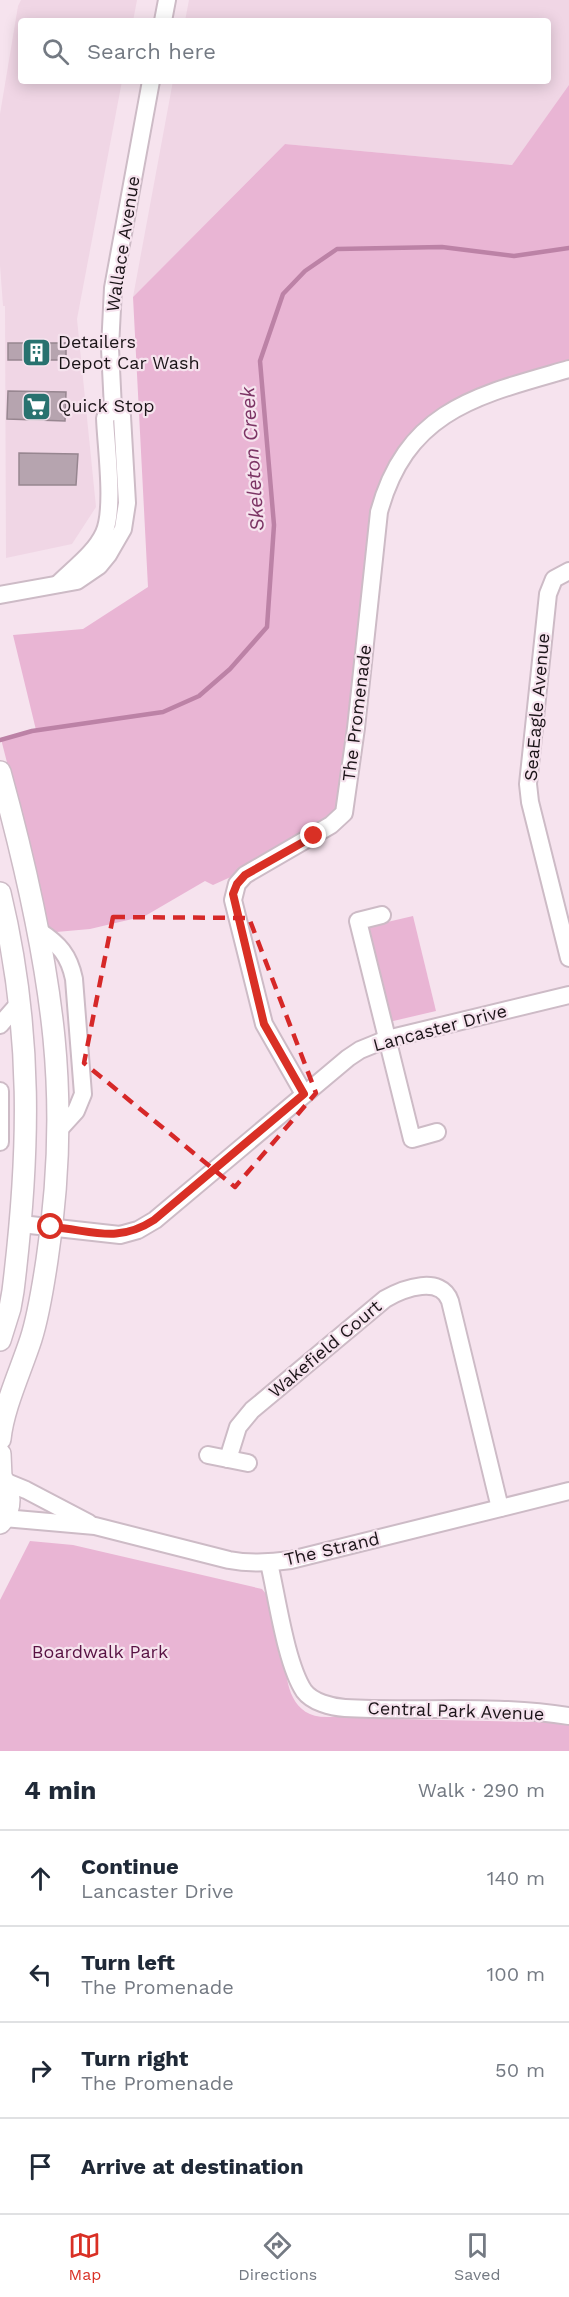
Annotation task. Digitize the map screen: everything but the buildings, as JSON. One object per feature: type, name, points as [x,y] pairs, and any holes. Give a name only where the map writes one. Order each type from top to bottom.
[{"type":"main road","points":[[0,772],[39,931],[54,1038],[56,1133],[51,1227],[45,1270],[32,1336],[4,1419],[0,1439]]},
{"type":"main road","points":[[0,893],[20,1002],[26,1127],[21,1224],[10,1308],[0,1340]]},
{"type":"main road","points":[[0,1454],[2,1478],[10,1500],[2,1521]]},
{"type":"street","points":[[164,18],[167,0]]},
{"type":"street","name":"Wallace Avenue","points":[[0,595],[77,581],[99,566],[123,529],[127,503],[125,440],[122,416],[113,409],[110,348],[113,288],[150,84]]},
{"type":"street","name":"The Promenade","points":[[304,1094],[280,1054],[261,1015],[233,900],[235,889],[245,875],[338,821],[344,813],[356,728],[379,512],[388,486],[403,457],[427,429],[455,408],[483,395],[569,369]]},
{"type":"street","name":"SeaEagle Avenue","points":[[569,571],[554,579],[548,594],[528,784],[530,802],[569,958]]},
{"type":"street","points":[[382,915],[358,921],[412,1140],[437,1132]]},
{"type":"street","name":"Lancaster Drive","points":[[21,1224],[110,1235],[138,1230],[154,1220],[360,1050],[387,1039],[569,994]]},
{"type":"street","points":[[0,1025],[20,1002]]},
{"type":"street","points":[[0,1091],[0,1142]]},
{"type":"street","name":"Wakefield Court","points":[[228,1459],[235,1433],[242,1420],[385,1299],[406,1291],[435,1286],[445,1291],[450,1302],[500,1508]]},
{"type":"street","points":[[208,1455],[248,1463]]},
{"type":"street","name":"The Strand","points":[[2,1478],[95,1526]]},
{"type":"street","name":"The Strand","points":[[2,1521],[95,1526],[243,1563],[268,1563],[291,1560],[569,1491]]},
{"type":"street","name":"Central Park Avenue","points":[[268,1563],[293,1669],[292,1687],[298,1699],[306,1707],[322,1713],[343,1708],[503,1709],[569,1716]]},
{"type":"highlighted area","points":[[113,917],[249,918],[316,1093],[235,1187],[84,1063]]},
{"type":"shaded area","points":[[21,0],[137,0],[134,18],[18,18],[18,84],[121,84],[77,319],[96,507],[72,544],[6,558],[5,306],[3,306],[0,265],[0,114],[18,6]]},
{"type":"shaded area","points":[[189,0],[569,0],[569,86],[512,165],[285,144],[133,297],[172,84],[551,84],[551,18],[186,18]]},
{"type":"green space","points":[[569,85],[569,363],[489,386],[392,464],[340,801],[334,815],[235,875],[213,885],[205,881],[145,916],[90,929],[45,933],[22,821],[1,739],[36,730],[13,635],[83,629],[148,587],[133,297],[285,144],[512,165]]},
{"type":"green space","points":[[413,916],[436,1011],[389,1022],[366,927]]},
{"type":"green space","name":"Boardwalk Park","points":[[30,1541],[73,1545],[262,1589],[266,1594],[279,1654],[285,1657],[290,1689],[299,1707],[307,1713],[330,1717],[391,1713],[396,1719],[530,1722],[534,1717],[569,1723],[569,1751],[0,1751],[0,1600]]},
{"type":"waterway","name":"Skeleton Creek","points":[[0,740],[32,731],[163,712],[199,696],[230,669],[267,627],[274,525],[260,361],[283,294],[305,271],[337,249],[442,247],[514,256],[569,248]]},
{"type":"place","name":"Detailers Depot Car Wash","points":[[37,352]]},
{"type":"place","name":"Quick Stop","points":[[37,406]]},
{"type":"route","points":[[51,1227],[82,1229],[110,1235],[138,1230],[154,1220],[304,1094],[264,1024],[234,906],[233,894],[240,879],[245,875],[314,836]]}]
